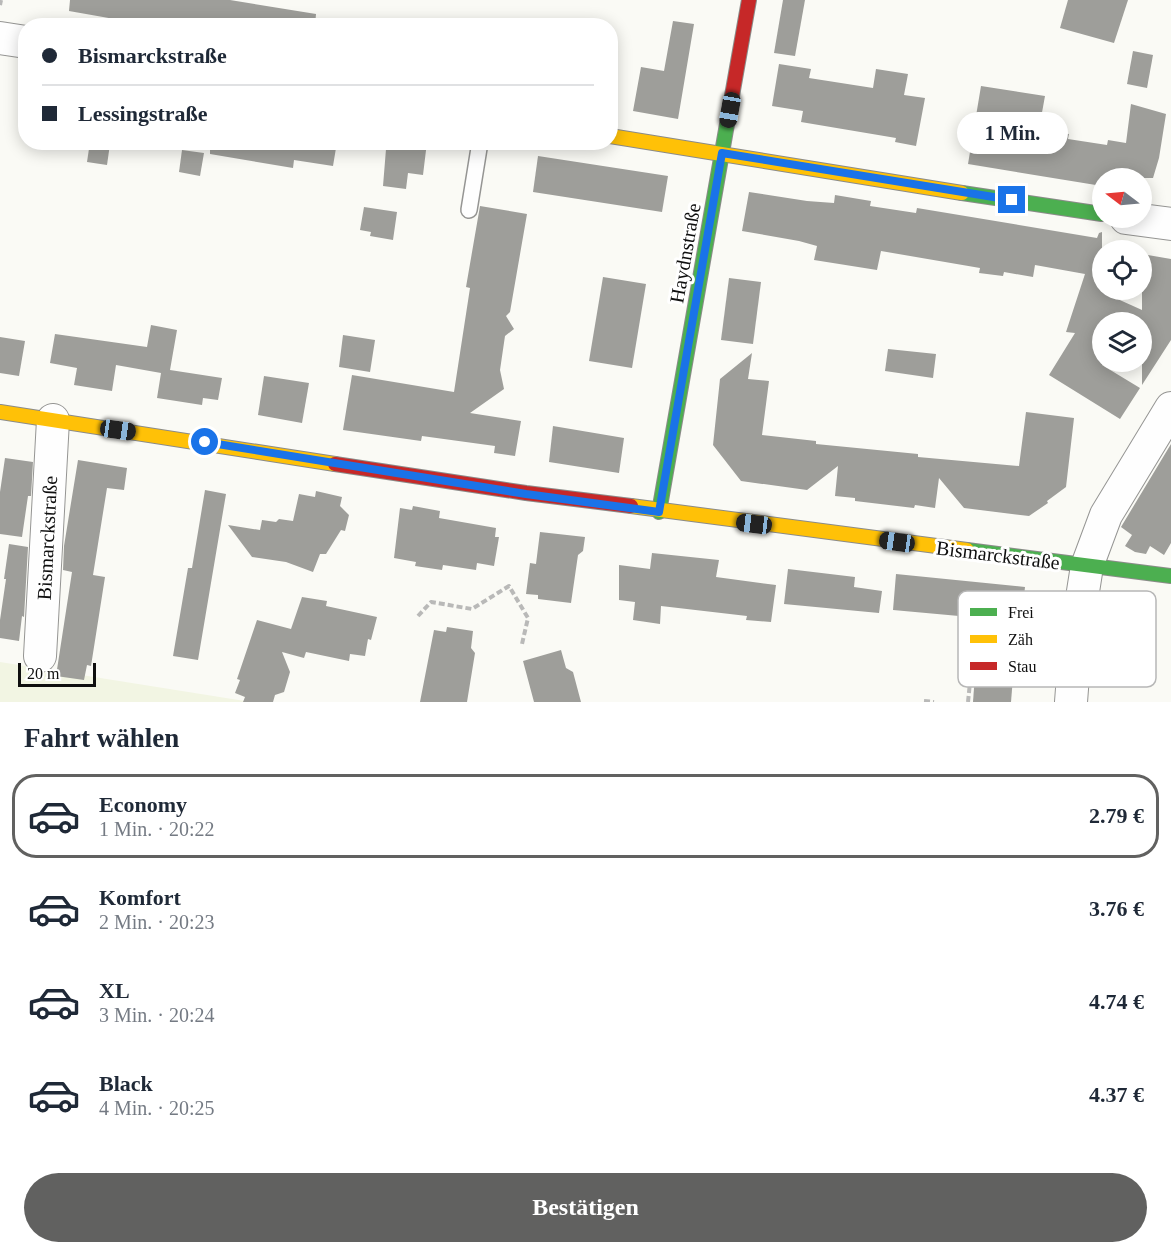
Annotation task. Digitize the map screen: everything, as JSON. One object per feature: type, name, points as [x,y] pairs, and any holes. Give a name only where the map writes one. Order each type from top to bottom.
[{"type":"street","name":"Haydnstraße","points":[[659,512],[749,0]]},
{"type":"street","points":[[0,38],[18,41]]},
{"type":"street","points":[[618,137],[1092,212]]},
{"type":"street","points":[[1152,221],[1171,224]]},
{"type":"street","points":[[1083,591],[1087,566],[1106,515],[1171,408]]},
{"type":"street","name":"Bismarckstraße","points":[[0,412],[526,494],[1171,576]]},
{"type":"street","name":"Bismarckstraße","points":[[40,656],[53,420]]},
{"type":"lane","points":[[469,210],[479,150]]},
{"type":"path","points":[[0,5],[1,0]]},
{"type":"path","points":[[418,616],[431,602],[472,609],[509,586],[528,618],[522,644]]},
{"type":"path","points":[[968,702],[970,687]]},
{"type":"path","points":[[924,701],[934,702]]},
{"type":"green space","points":[[0,662],[251,702],[0,702]]},
{"type":"building","points":[[70,0],[230,0],[316,14],[316,18],[109,18],[69,11]]},
{"type":"building","points":[[783,0],[805,0],[795,56],[774,53]]},
{"type":"building","points":[[1068,0],[1128,0],[1114,43],[1060,28]]},
{"type":"building","points":[[673,21],[694,24],[678,119],[633,111],[641,67],[664,71]]},
{"type":"building","points":[[1133,51],[1153,55],[1147,88],[1127,84]]},
{"type":"building","points":[[779,64],[811,69],[809,78],[873,88],[876,69],[908,74],[904,95],[925,98],[916,146],[895,142],[896,138],[801,122],[803,111],[772,106]]},
{"type":"building","points":[[981,86],[1045,96],[1039,129],[1069,134],[1068,139],[1107,145],[1108,140],[1126,143],[1131,104],[1166,114],[1159,158],[1153,178],[1152,168],[1092,168],[1092,184],[968,164]]},
{"type":"building","points":[[89,150],[109,150],[107,165],[87,162]]},
{"type":"building","points":[[182,150],[204,153],[200,176],[179,172]]},
{"type":"building","points":[[210,150],[336,150],[333,166],[294,160],[293,168],[210,154]]},
{"type":"building","points":[[386,150],[426,150],[423,175],[408,173],[406,189],[383,186]]},
{"type":"building","points":[[538,156],[668,176],[662,212],[533,192]]},
{"type":"building","points":[[749,192],[834,203],[835,195],[871,201],[870,206],[916,213],[917,208],[1097,238],[1102,232],[1102,240],[1092,240],[1092,300],[1120,300],[1142,310],[1142,300],[1152,300],[1152,256],[1171,259],[1171,340],[1152,369],[1152,312],[1092,312],[1092,372],[1114,372],[1140,388],[1120,419],[1049,375],[1075,333],[1066,332],[1085,274],[1035,265],[1033,277],[1004,272],[1003,276],[979,273],[980,268],[881,251],[877,270],[814,260],[817,246],[742,231]]},
{"type":"building","points":[[480,206],[527,214],[510,312],[506,316],[514,329],[505,336],[500,370],[504,389],[470,413],[521,421],[515,456],[494,453],[495,446],[422,436],[421,441],[343,430],[352,375],[454,392],[470,288],[466,287]]},
{"type":"building","points":[[364,207],[397,212],[393,240],[370,236],[371,232],[360,230]]},
{"type":"building","points":[[603,277],[646,284],[632,368],[589,361]]},
{"type":"building","points":[[729,278],[761,282],[753,344],[721,340]]},
{"type":"building","points":[[151,325],[177,330],[170,370],[222,378],[218,400],[203,398],[202,405],[157,398],[161,373],[116,365],[112,391],[74,385],[77,368],[50,363],[55,334],[147,347]]},
{"type":"building","points":[[343,335],[375,340],[370,372],[339,367]]},
{"type":"building","points":[[0,337],[25,341],[19,376],[0,373]]},
{"type":"building","points":[[888,349],[936,354],[933,378],[885,371]]},
{"type":"building","points":[[752,353],[748,379],[769,381],[762,435],[816,441],[816,444],[918,454],[918,457],[1019,466],[1026,412],[1074,418],[1066,487],[1029,516],[964,508],[939,478],[935,508],[915,505],[914,508],[855,501],[855,498],[835,496],[838,466],[807,490],[741,481],[713,445],[720,379]]},
{"type":"building","points":[[1142,372],[1150,372],[1142,385]]},
{"type":"building","points":[[264,376],[309,383],[302,423],[258,415]]},
{"type":"building","points":[[553,426],[624,438],[619,473],[549,462]]},
{"type":"building","points":[[1171,444],[1171,543],[1164,555],[1150,546],[1146,554],[1135,552],[1125,546],[1132,535],[1121,527]]},
{"type":"building","points":[[5,458],[33,462],[31,496],[28,496],[22,537],[0,534],[0,492]]},
{"type":"building","points":[[78,460],[127,468],[124,490],[107,488],[93,575],[105,577],[91,666],[87,665],[84,680],[56,676],[72,572],[63,570],[64,546]]},
{"type":"building","points":[[205,490],[226,494],[198,660],[173,656],[188,568],[192,568]]},
{"type":"building","points":[[316,491],[342,497],[340,506],[349,515],[345,531],[341,530],[326,554],[320,554],[313,572],[286,562],[252,557],[228,525],[260,530],[262,520],[293,521],[299,494],[315,497]]},
{"type":"building","points":[[413,506],[440,511],[439,518],[496,528],[495,537],[499,537],[494,566],[477,563],[476,570],[443,565],[442,570],[415,566],[416,562],[394,558],[400,508],[412,510]]},
{"type":"building","points":[[540,532],[585,537],[583,551],[578,555],[571,603],[538,599],[538,595],[526,594],[530,563],[536,564]]},
{"type":"building","points":[[9,544],[28,547],[24,617],[22,616],[19,641],[0,638]]},
{"type":"building","points":[[652,553],[719,560],[716,577],[776,585],[771,622],[746,620],[747,616],[661,606],[660,624],[633,620],[635,602],[619,600],[619,565],[650,569]]},
{"type":"building","points":[[788,569],[855,577],[854,587],[882,591],[879,613],[784,604]]},
{"type":"building","points":[[896,574],[1025,587],[1025,591],[958,591],[958,616],[893,610]]},
{"type":"building","points":[[302,597],[327,601],[326,606],[377,617],[371,640],[368,639],[365,656],[350,654],[349,661],[306,652],[304,658],[282,652],[290,672],[284,692],[275,695],[273,702],[243,702],[245,697],[235,693],[240,680],[237,679],[257,620],[291,629]]},
{"type":"building","points":[[447,627],[473,631],[471,648],[475,653],[467,702],[420,702],[434,630],[446,632]]},
{"type":"building","points":[[561,650],[566,668],[573,672],[581,702],[534,702],[523,661]]},
{"type":"building","points":[[974,687],[1012,687],[1011,702],[973,702]]},
{"type":"traffic: fast","points":[[659,512],[730,107]]},
{"type":"traffic: fast","points":[[962,193],[1092,212]]},
{"type":"traffic: fast","points":[[967,550],[1171,576]]},
{"type":"traffic: slow","points":[[618,137],[962,193]]},
{"type":"traffic: slow","points":[[0,412],[335,464]]},
{"type":"traffic: slow","points":[[631,506],[967,550]]},
{"type":"traffic: jam","points":[[730,107],[749,0]]},
{"type":"traffic: jam","points":[[335,464],[526,493],[631,506]]},
{"type":"route","points":[[205,442],[526,494],[659,512],[722,153],[876,180],[1012,200]]}]
